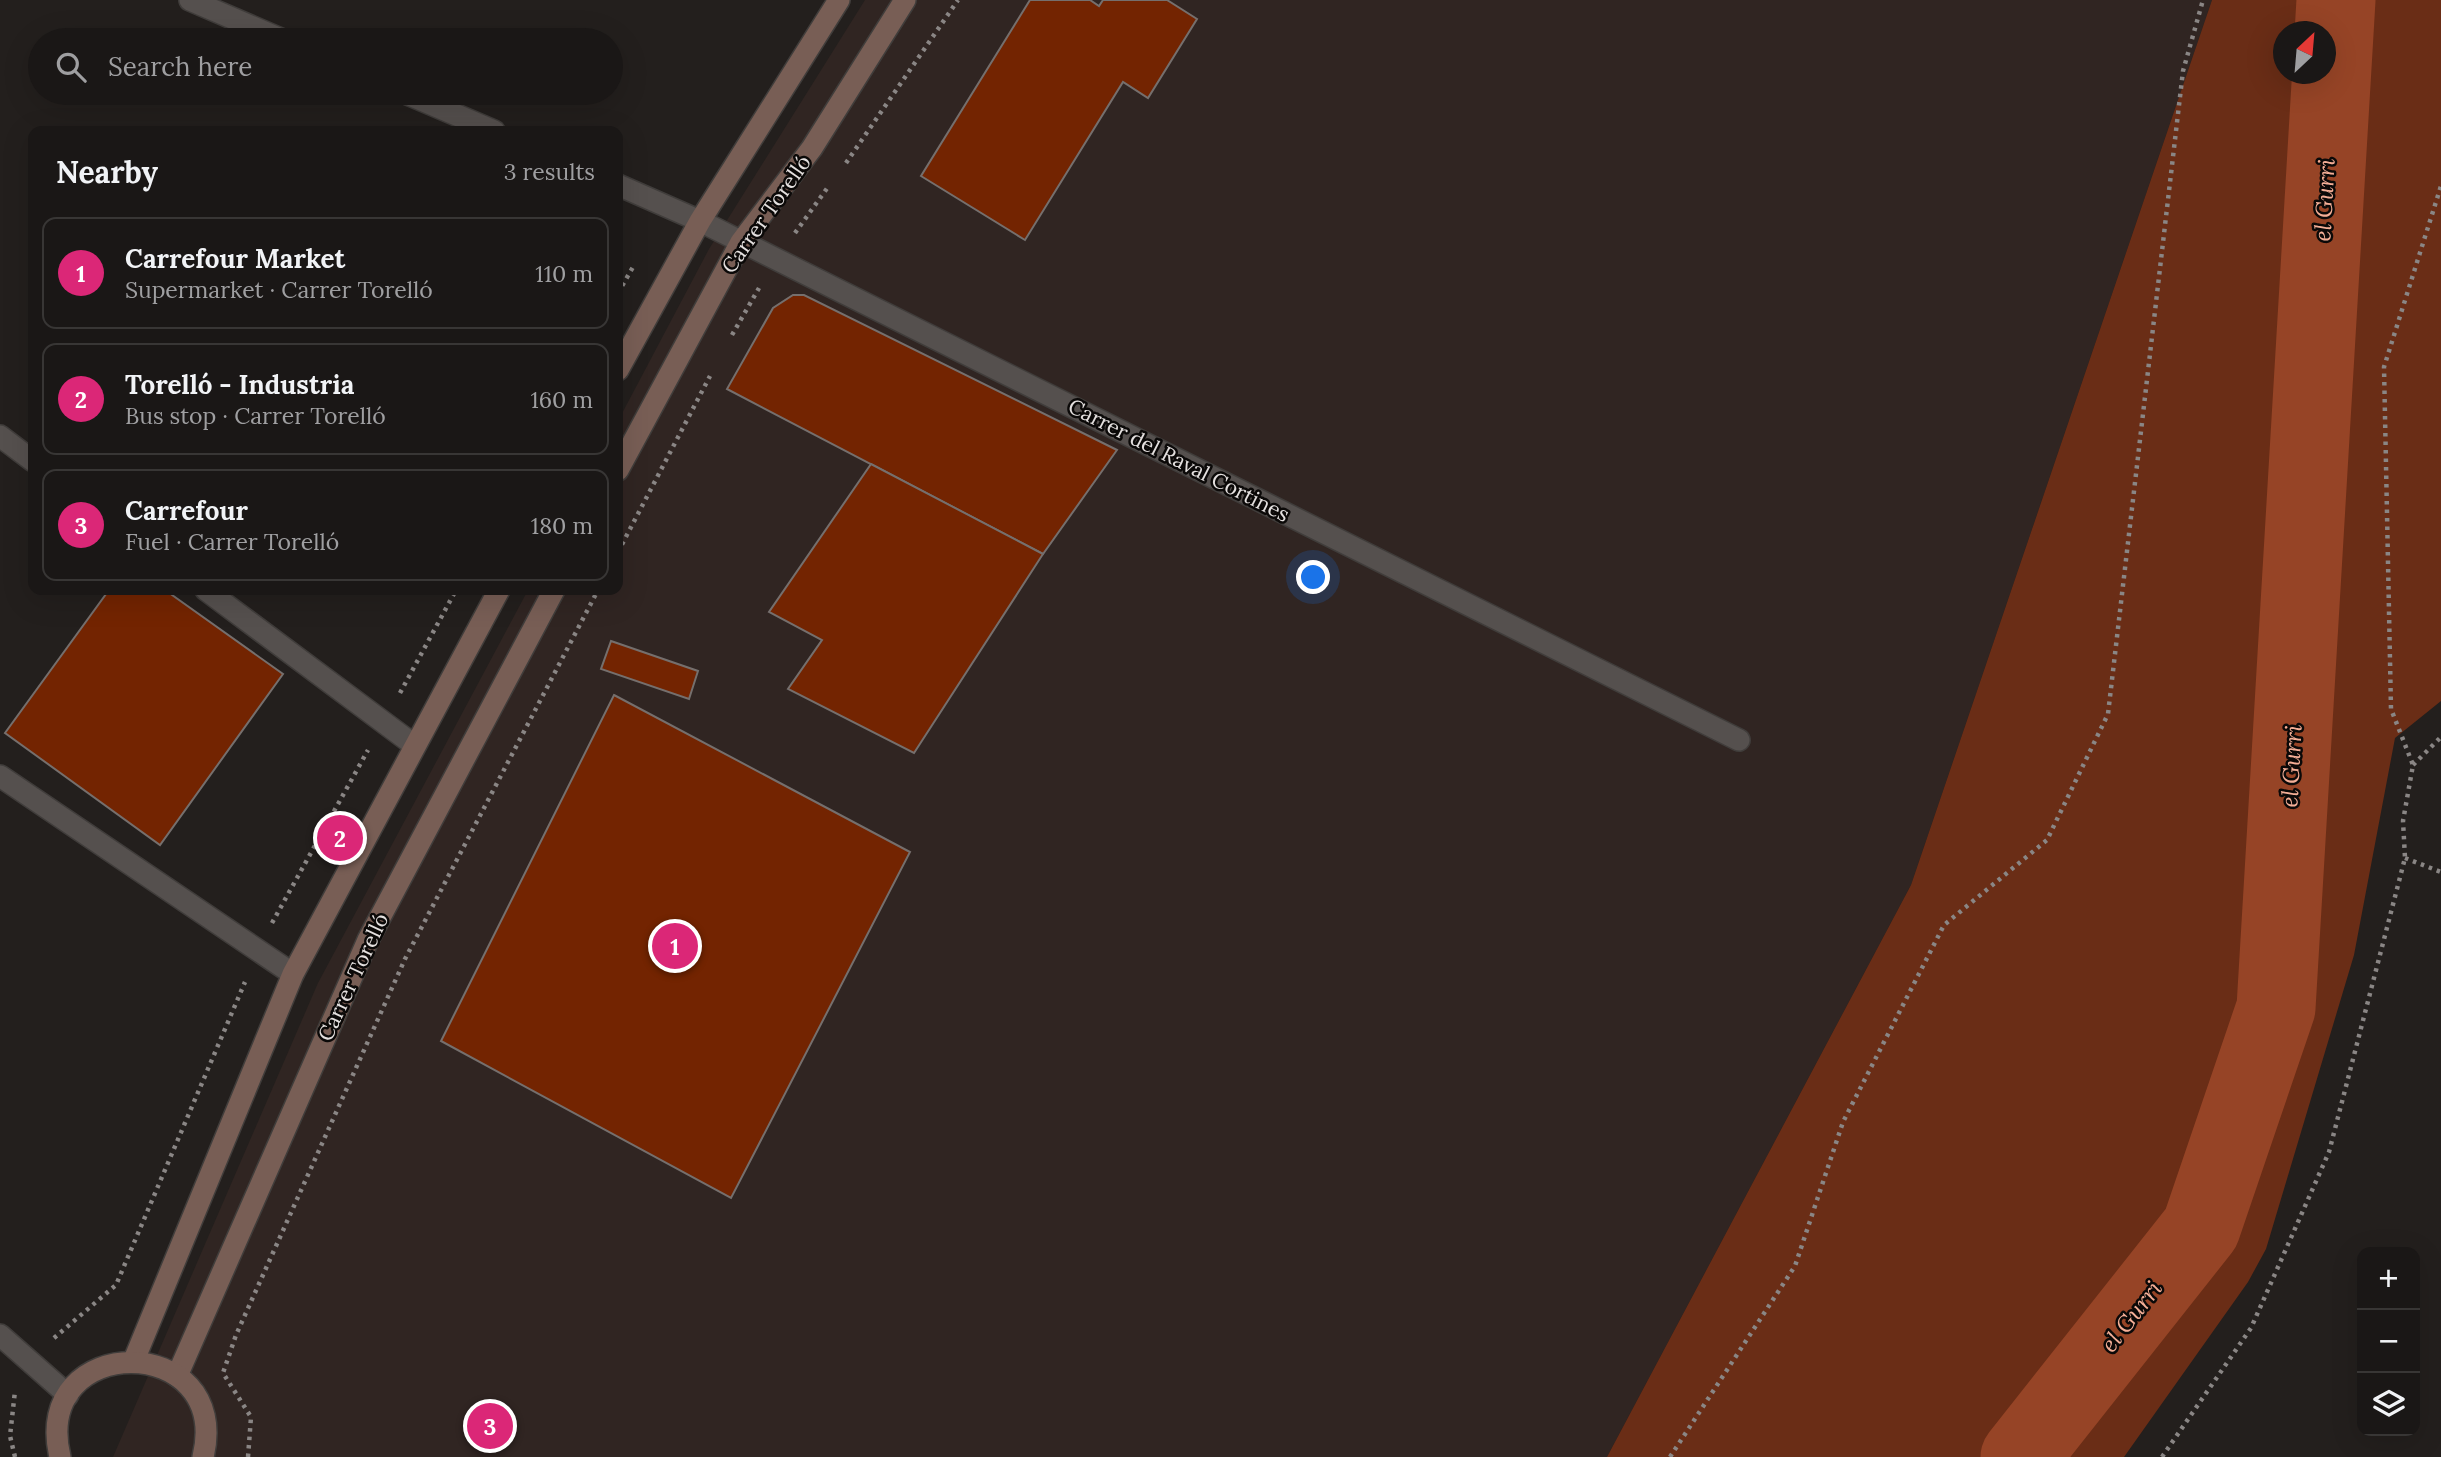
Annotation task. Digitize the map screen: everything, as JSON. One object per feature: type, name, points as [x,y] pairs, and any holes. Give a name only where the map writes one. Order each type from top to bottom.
[{"type":"street","points":[[190,0],[255,28]]},
{"type":"street","points":[[623,361],[700,221],[839,0]]},
{"type":"street","name":"Carrer Torelló","points":[[623,461],[741,242],[812,148],[905,0]]},
{"type":"street","points":[[433,105],[482,126]]},
{"type":"street","name":"Carrer del Raval Cortines","points":[[623,187],[700,221],[1739,740]]},
{"type":"street","points":[[0,436],[28,457]]},
{"type":"street","points":[[213,595],[414,745]]},
{"type":"street","points":[[134,1360],[293,974],[496,595]]},
{"type":"street","name":"Carrer Torelló","points":[[177,1376],[368,940],[551,595]]},
{"type":"street","points":[[0,776],[293,974]]},
{"type":"street","points":[[0,1335],[68,1395]]},
{"type":"street","points":[[60,1457],[58,1419],[68,1395],[96,1369],[134,1360],[156,1365],[177,1376],[193,1392],[203,1412],[207,1434],[203,1457]]},
{"type":"path","points":[[1670,1457],[1795,1266],[1843,1122],[1944,925],[2047,840],[2108,714],[2183,71],[2203,0]]},
{"type":"path","points":[[2162,1457],[2251,1328],[2329,1152],[2405,859],[2403,821],[2413,765],[2391,709],[2384,367],[2441,186]]},
{"type":"path","points":[[15,1457],[10,1436],[16,1381],[28,1360],[116,1285],[258,950],[284,897],[384,723],[453,595]]},
{"type":"path","points":[[248,1457],[251,1417],[239,1393],[223,1373],[236,1335],[405,959],[595,595]]},
{"type":"path","points":[[2413,765],[2441,737]]},
{"type":"path","points":[[2405,859],[2441,872]]},
{"type":"shaded area","points":[[865,0],[2212,0],[1911,885],[1607,1457],[113,1457],[318,983],[525,595],[623,595],[623,412],[709,249]]},
{"type":"shaded area","points":[[2212,0],[2441,0],[2441,701],[2395,738],[2354,955],[2266,1249],[2248,1282],[2124,1457],[1607,1457],[1911,885]]},
{"type":"building","points":[[1030,0],[1090,0],[1099,6],[1103,0],[1167,0],[1197,19],[1148,98],[1123,82],[1025,240],[921,176]]},
{"type":"building","points":[[793,295],[804,295],[1117,450],[1043,554],[727,389],[773,308]]},
{"type":"building","points":[[871,464],[1043,554],[914,753],[788,689],[822,640],[769,612]]},
{"type":"building","points":[[105,595],[172,595],[283,674],[160,845],[5,733]]},
{"type":"building","points":[[611,641],[698,671],[689,699],[601,669]]},
{"type":"building","points":[[614,695],[910,852],[731,1198],[441,1041]]},
{"type":"waterway","name":"el Gurri","points":[[2020,1457],[2201,1228],[2276,1008],[2336,0]]},
{"type":"place","name":"Torelló - Industria","points":[[340,838]]},
{"type":"place","name":"Carrefour Market","points":[[675,946]]},
{"type":"place","name":"Carrefour","points":[[490,1426]]}]
